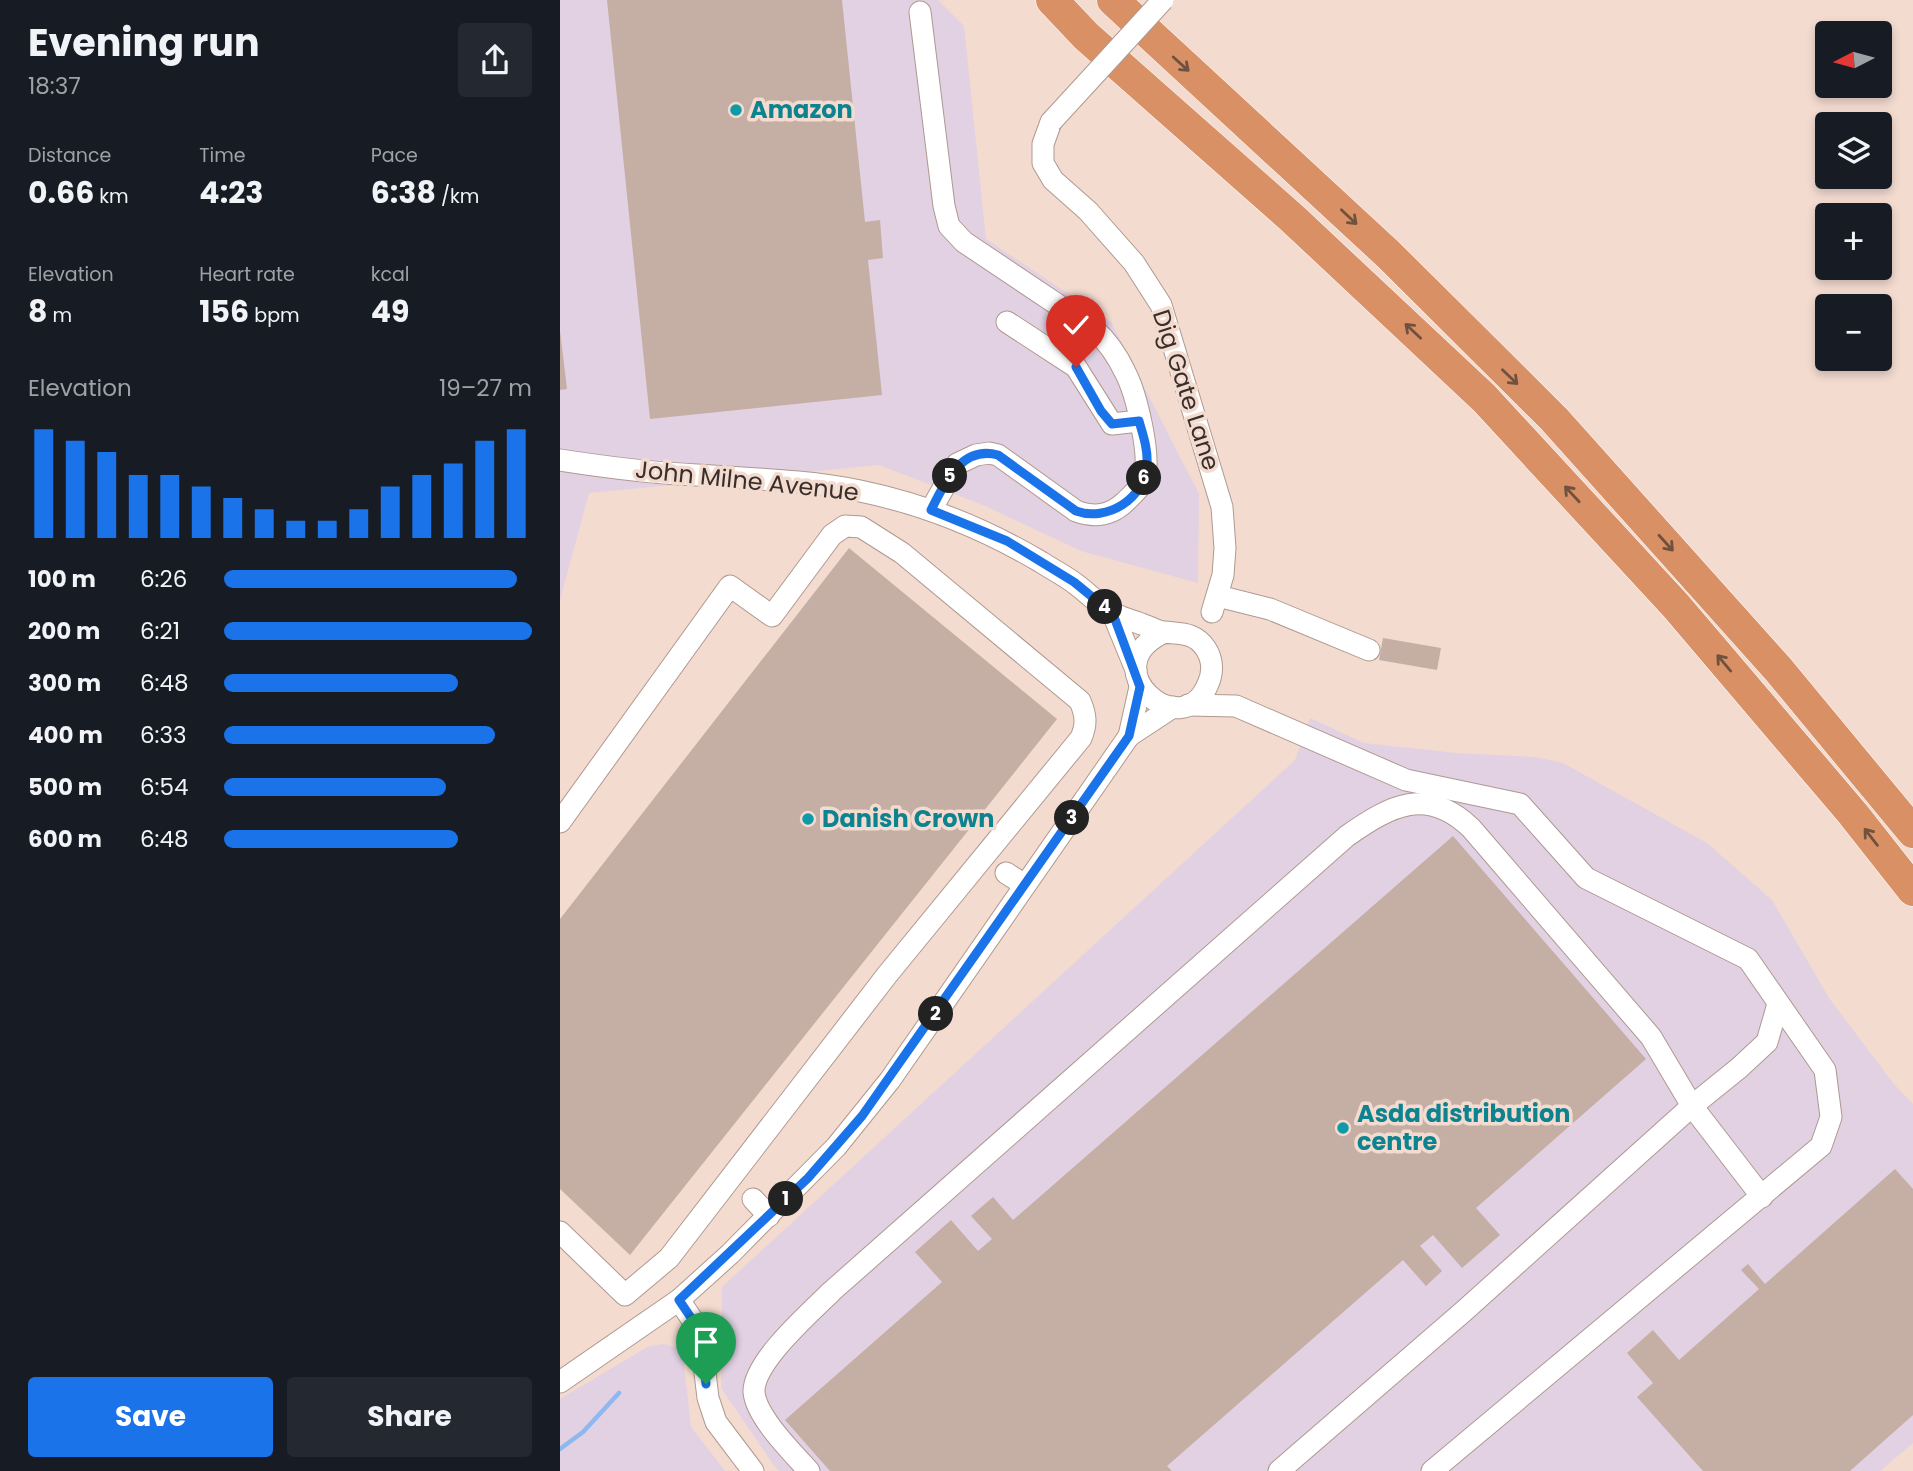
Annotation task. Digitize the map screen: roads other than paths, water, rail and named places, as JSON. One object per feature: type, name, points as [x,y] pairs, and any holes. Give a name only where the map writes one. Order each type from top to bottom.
[{"type":"highway","points":[[1046,0],[1293,219],[1484,398],[1676,606],[1853,814],[1913,890]]},
{"type":"highway","points":[[1052,0],[1086,36]]},
{"type":"highway","points":[[1113,0],[1388,254],[1554,419],[1778,669],[1913,832]]},
{"type":"street","name":"Dig Gate Lane","points":[[1163,0],[1051,122],[1044,144],[1043,163],[1053,180],[1088,211],[1134,263],[1161,305],[1222,508],[1225,548],[1209,656]]},
{"type":"street","points":[[920,12],[944,206],[949,226],[964,242],[1094,329],[1106,340],[1126,374],[1147,465],[1143,482],[1120,506],[1105,515],[1089,516],[1076,511],[998,455],[976,454],[957,464],[931,510]]},
{"type":"street","points":[[1007,322],[1076,367],[1101,411],[1112,424],[1139,421]]},
{"type":"street","name":"John Milne Avenue","points":[[560,460],[663,473],[771,479],[858,490],[931,510],[1007,541],[1074,582],[1113,614],[1172,632]]},
{"type":"street","points":[[560,822],[730,586],[772,616],[832,535],[845,526],[861,527],[902,553],[1080,701],[1085,714],[1086,726],[1081,738],[887,975],[669,1258],[625,1295],[560,1232]]},
{"type":"street","points":[[1129,736],[1138,678],[1138,657],[1144,646],[1153,638],[1172,632],[1215,604],[1270,609],[1369,650]]},
{"type":"street","name":"John Milne Avenue","points":[[1113,614],[1138,678]]},
{"type":"street","points":[[1172,632],[1199,640],[1236,706]]},
{"type":"street","points":[[560,1382],[679,1300],[808,1178],[862,1116],[1129,736],[1199,698],[1207,688],[1209,656]]},
{"type":"street","points":[[1138,678],[1154,702],[1180,706],[1236,706],[1406,780],[1520,804],[1586,878],[1748,959],[1825,1070],[1831,1118],[1821,1146],[1432,1471]]},
{"type":"street","points":[[809,1471],[766,1420],[754,1392],[755,1381],[762,1367],[789,1334],[883,1245],[1347,836],[1376,815],[1418,803],[1439,806],[1455,813],[1651,1037],[1692,1106],[1762,1197]]},
{"type":"street","points":[[1006,873],[1025,885]]},
{"type":"street","points":[[1279,1471],[1767,1042],[1778,1004]]},
{"type":"street","points":[[752,1199],[769,1216]]},
{"type":"street","points":[[679,1300],[700,1331],[708,1398],[716,1422],[753,1471]]},
{"type":"waterway","points":[[560,1449],[583,1432],[619,1393]]},
{"type":"place","name":"Amazon","points":[[736,110]]},
{"type":"place","name":"Danish Crown","points":[[808,819]]},
{"type":"place","name":"Asda distribution centre","points":[[1343,1128]]}]
